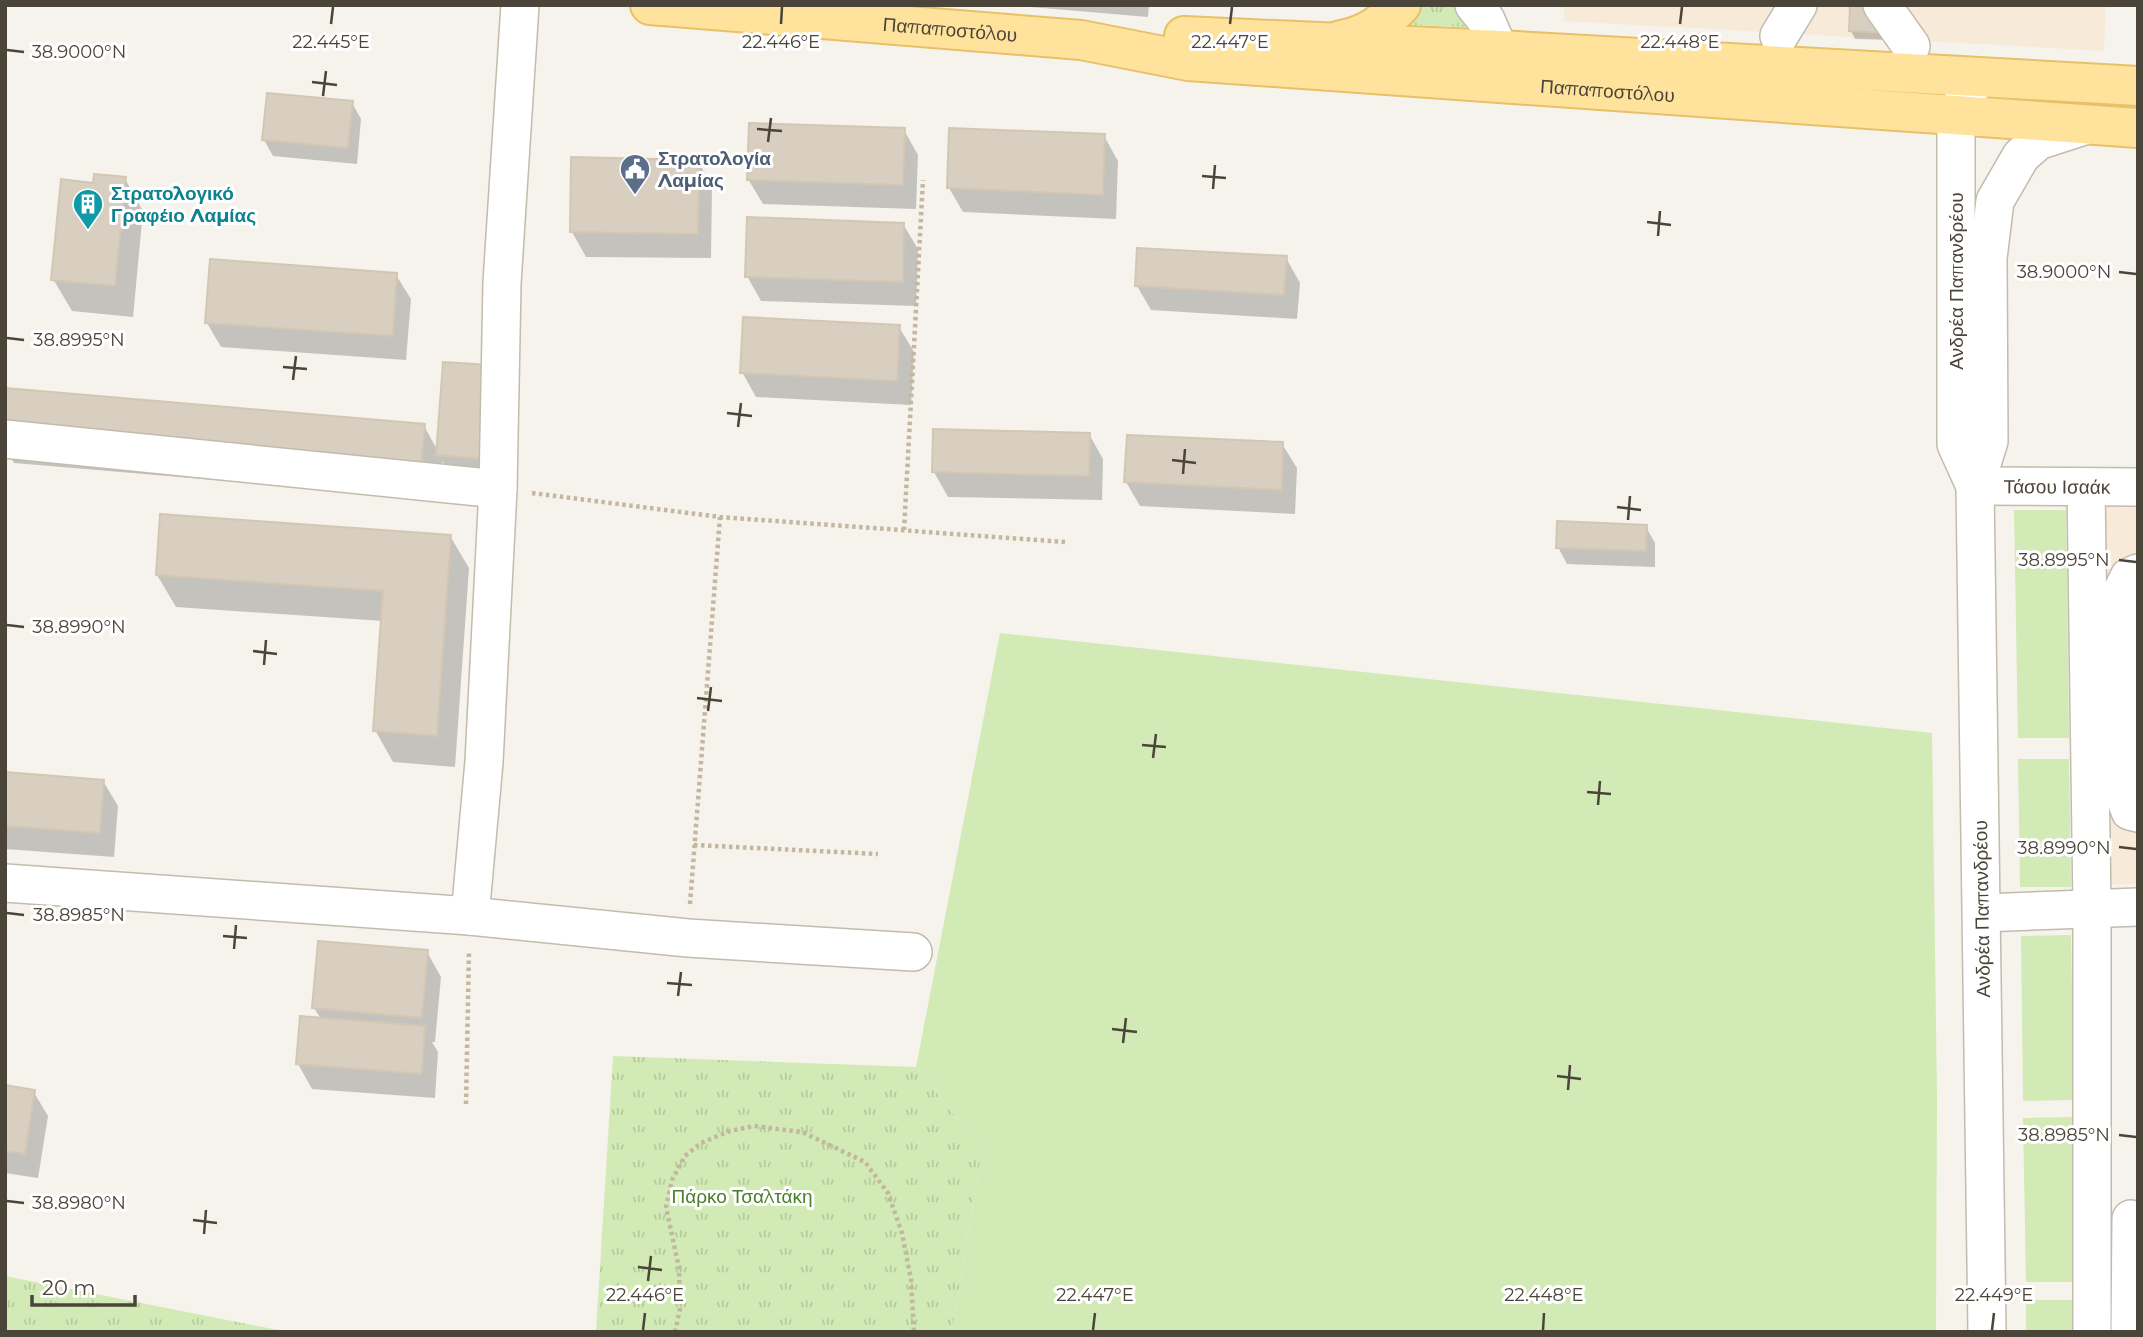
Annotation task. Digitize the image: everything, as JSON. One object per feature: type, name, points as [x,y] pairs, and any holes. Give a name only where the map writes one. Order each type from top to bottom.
[{"type":"main road","name":"Παπαποστόλου","points":[[650,5],[1081,40],[1188,61],[1491,32],[1956,114],[2138,128]]},
{"type":"main road","points":[[1325,43],[1354,38],[1378,27],[1401,5]]},
{"type":"main road","name":"Παπαποστόλου","points":[[1081,40],[1191,35],[1325,43],[1491,32],[1976,78],[2138,86]]},
{"type":"street","points":[[470,916],[484,762],[498,489],[502,283],[520,5]]},
{"type":"street","points":[[1779,36],[1798,5]]},
{"type":"street","points":[[1882,5],[1911,47]]},
{"type":"street","name":"Ανδρέα Παπανδρέου","points":[[1975,486],[1956,444],[1956,114],[1976,78]]},
{"type":"street","name":"Ανδρέα Παπανδρέου","points":[[1987,1332],[1975,486],[1989,441],[1988,258],[1995,201],[2021,156],[2039,141],[2087,125]]},
{"type":"street","points":[[5,439],[498,489]]},
{"type":"street","name":"Τάσου Ισαάκ","points":[[1975,486],[2138,487]]},
{"type":"street","points":[[2086,487],[2092,908],[2092,1332]]},
{"type":"street","points":[[2138,573],[2129,578],[2121,593],[2130,649],[2130,744],[2123,792],[2130,811],[2138,813]]},
{"type":"street","points":[[5,883],[470,916],[688,938],[913,952]]},
{"type":"street","points":[[1982,913],[2138,908]]},
{"type":"street","points":[[2130,1332],[2131,1219]]},
{"type":"path","points":[[904,530],[923,180]]},
{"type":"path","points":[[498,489],[720,517],[1065,542]]},
{"type":"path","points":[[688,938],[720,517]]},
{"type":"path","points":[[694,845],[878,854]]},
{"type":"path","points":[[466,1104],[470,916]]},
{"type":"path","points":[[675,1332],[680,1309],[680,1268],[670,1236],[666,1207],[672,1180],[685,1156],[701,1143],[730,1131],[754,1126],[802,1132],[865,1162],[888,1193],[902,1233],[911,1280],[914,1332]]},
{"type":"shaded area","points":[[1565,5],[2106,5],[2104,51],[1563,21]]},
{"type":"shaded area","points":[[2096,502],[2138,503],[2138,884],[2098,884]]},
{"type":"green space","points":[[1412,5],[1467,5],[1473,19],[1465,27],[1411,25],[1405,17]]},
{"type":"green space","points":[[2014,510],[2066,510],[2069,738],[2018,738]]},
{"type":"green space","points":[[1000,633],[1932,733],[1937,1096],[1936,1332],[952,1332],[982,1149],[916,1067]]},
{"type":"green space","points":[[2018,759],[2069,759],[2071,887],[2020,887]]},
{"type":"green space","points":[[2071,935],[2074,1100],[2023,1101],[2021,936]]},
{"type":"green space","name":"Πάρκο Τσαλτάκη","points":[[613,1056],[916,1067],[982,1149],[952,1332],[596,1332]]},
{"type":"green space","points":[[2074,1117],[2076,1282],[2026,1282],[2023,1118]]},
{"type":"green space","points":[[5,1276],[288,1332],[5,1332]]},
{"type":"green space","points":[[2026,1300],[2076,1300],[2076,1332],[2026,1332]]},
{"type":"building","points":[[1850,5],[1891,5],[1890,33],[1849,31]]},
{"type":"building","points":[[267,93],[353,101],[348,148],[262,140]]},
{"type":"building","points":[[749,123],[905,128],[903,185],[747,180]]},
{"type":"building","points":[[949,128],[1105,134],[1103,195],[947,188]]},
{"type":"building","name":"Στρατολογία Λαμίας","points":[[571,157],[699,160],[698,234],[570,232]]},
{"type":"building","name":"Στρατολογικό Γραφέιο Λαμίας","points":[[94,174],[126,177],[115,286],[51,280],[61,179],[93,183]]},
{"type":"building","points":[[747,217],[904,223],[903,282],[745,277]]},
{"type":"building","points":[[1137,248],[1287,256],[1284,295],[1135,286]]},
{"type":"building","points":[[210,259],[397,273],[393,336],[205,323]]},
{"type":"building","points":[[743,317],[900,325],[897,381],[740,373]]},
{"type":"building","points":[[443,362],[490,365],[483,459],[436,455]]},
{"type":"building","points":[[5,388],[425,424],[421,468],[5,432]]},
{"type":"building","points":[[933,429],[1090,433],[1089,476],[932,472]]},
{"type":"building","points":[[1127,435],[1283,442],[1282,490],[1124,482]]},
{"type":"building","points":[[160,514],[451,535],[437,736],[373,731],[383,591],[156,575]]},
{"type":"building","points":[[1557,521],[1647,525],[1646,551],[1556,548]]},
{"type":"building","points":[[5,772],[104,780],[100,833],[5,826]]},
{"type":"building","points":[[318,941],[428,950],[422,1018],[312,1008]]},
{"type":"building","points":[[300,1016],[425,1026],[422,1074],[296,1064]]},
{"type":"building","points":[[5,1085],[35,1090],[25,1154],[5,1151]]},
{"type":"place","name":"Στρατολογία Λαμίας","points":[[635,196]]},
{"type":"place","name":"Στρατολογικό Γραφέιο Λαμίας","points":[[88,231]]}]
